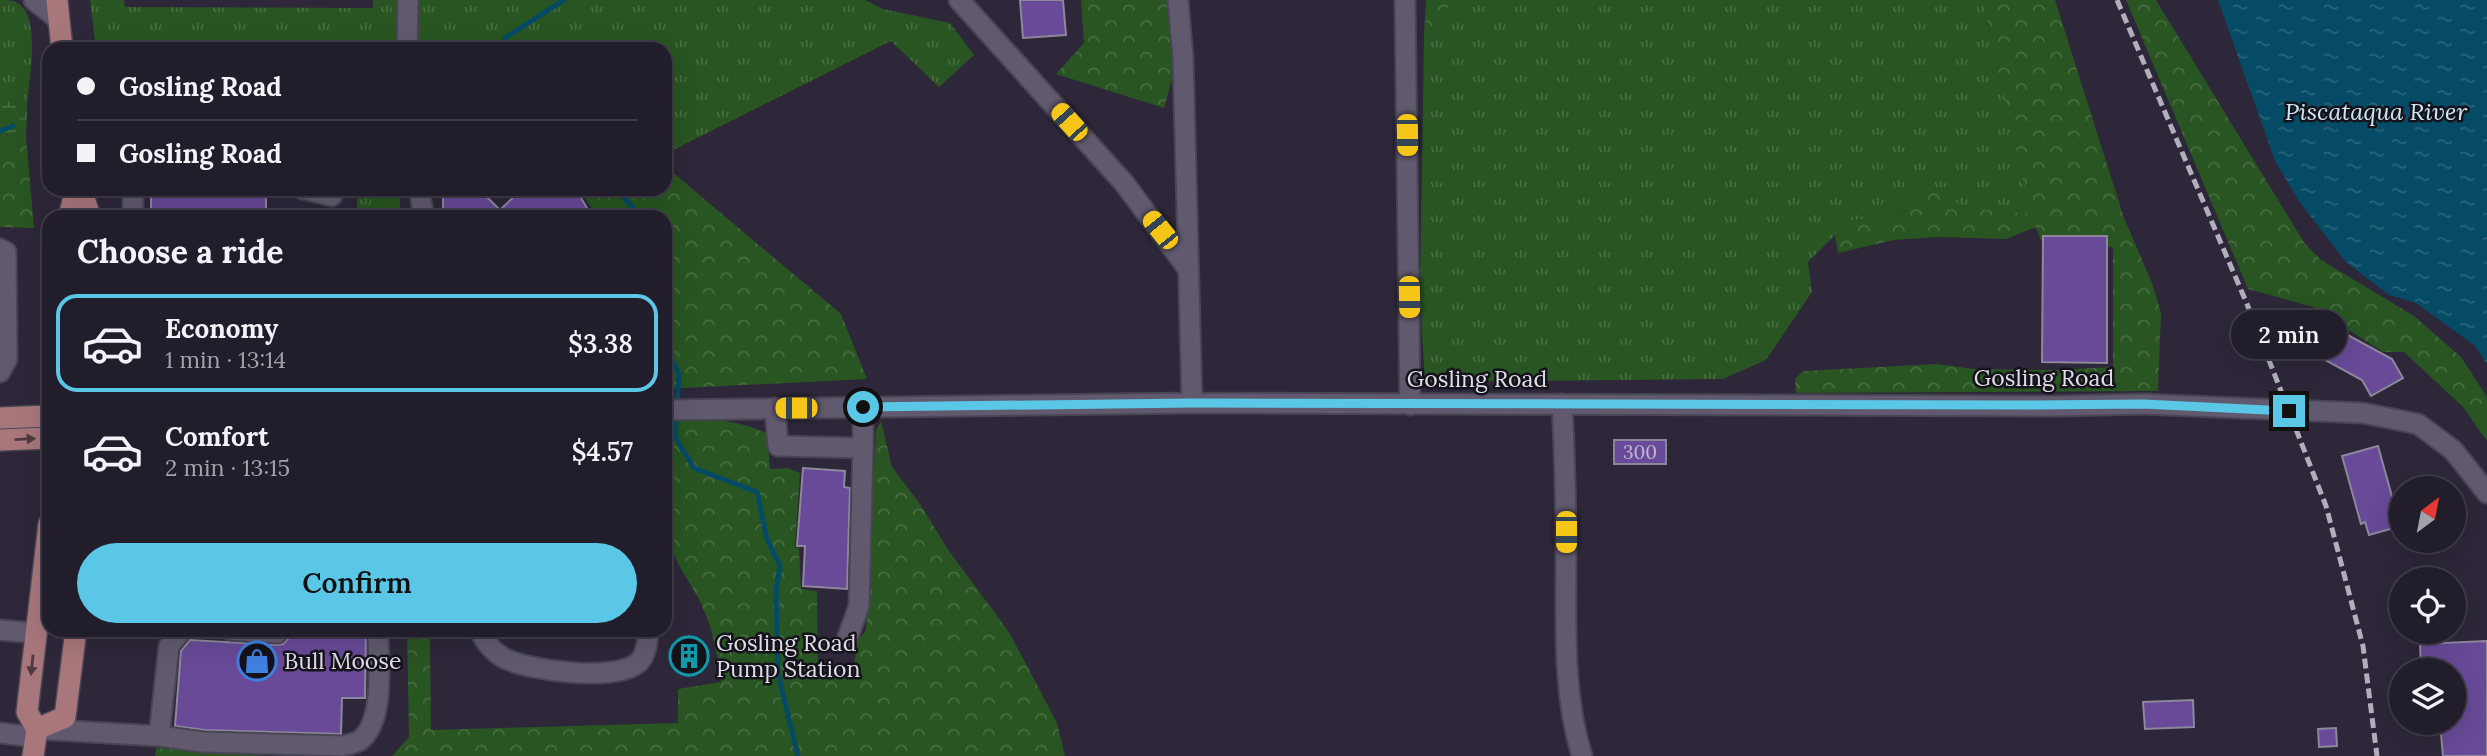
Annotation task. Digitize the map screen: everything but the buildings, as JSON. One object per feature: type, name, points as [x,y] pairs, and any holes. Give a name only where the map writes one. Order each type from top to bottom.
[{"type":"main road","points":[[58,10],[61,42]]},
{"type":"main road","points":[[0,418],[42,416]]},
{"type":"main road","points":[[0,440],[42,438]]},
{"type":"main road","points":[[42,578],[27,712],[35,741],[65,718],[75,637]]},
{"type":"street","points":[[34,0],[58,10]]},
{"type":"street","points":[[407,42],[408,0]]},
{"type":"street","points":[[959,0],[1124,183],[1188,269]]},
{"type":"street","points":[[1178,0],[1183,58],[1192,403]]},
{"type":"street","points":[[1405,0],[1410,405]]},
{"type":"street","points":[[0,249],[6,252],[7,359],[0,372]]},
{"type":"street","name":"Gosling Road","points":[[672,410],[1192,403],[2143,404],[2363,413],[2418,424],[2453,450],[2487,493]]},
{"type":"street","points":[[1562,404],[1566,481],[1566,634],[1569,691],[1574,729],[1582,756]]},
{"type":"street","points":[[846,642],[859,606],[863,407]]},
{"type":"street","points":[[775,408],[778,446],[863,448]]},
{"type":"street","points":[[0,630],[35,633]]},
{"type":"street","points":[[159,736],[169,646],[176,637]]},
{"type":"street","points":[[0,733],[35,741],[159,736],[203,742],[343,746],[358,741],[368,731],[378,701],[378,637]]},
{"type":"street","points":[[483,637],[503,657],[535,668],[598,673],[623,670],[640,661],[648,645],[648,637]]},
{"type":"green space","points":[[0,0],[16,2],[24,9],[29,21],[32,51],[27,108],[10,100],[0,108]]},
{"type":"green space","points":[[90,0],[124,0],[125,7],[373,8],[373,0],[397,0],[398,42],[95,42]]},
{"type":"green space","points":[[417,0],[865,0],[883,9],[950,23],[974,55],[939,87],[891,41],[672,150],[672,42],[417,42]]},
{"type":"green space","points":[[1081,0],[1168,0],[1176,65],[1164,108],[1056,74],[1084,43]]},
{"type":"green space","points":[[1426,0],[1454,0],[1424,35]]},
{"type":"green space","points":[[1454,0],[1982,0],[2032,215],[1964,208],[1930,185],[1903,213],[1849,221],[1808,262],[1812,292],[1766,360],[1723,379],[1425,382],[1420,301],[1424,35]]},
{"type":"green space","points":[[1982,0],[2055,0],[2124,218],[2152,283],[2161,313],[2158,391],[1796,393],[1795,379],[1803,371],[1937,364],[1974,369],[2057,370],[2113,367],[2113,247],[2041,241],[2036,227],[2006,239],[1938,237],[1894,240],[1838,253],[1835,235],[1849,221],[1903,213],[1930,185],[1964,208],[2031,214]]},
{"type":"green space","points":[[2126,0],[2156,0],[2305,244],[2321,260],[2414,316],[2461,357],[2487,397],[2487,441],[2463,407],[2404,352],[2383,352],[2313,307],[2248,289]]},
{"type":"green space","points":[[10,100],[27,108],[26,136],[0,135],[0,108]]},
{"type":"green space","points":[[0,135],[26,136],[34,228],[0,227]]},
{"type":"green space","points":[[672,172],[841,314],[867,379],[672,389],[672,210],[593,210],[584,196],[672,196]]},
{"type":"green space","points":[[357,196],[400,196],[400,210],[357,210]]},
{"type":"green space","points":[[672,419],[720,420],[767,434],[770,469],[788,468],[800,473],[795,548],[799,548],[801,589],[817,591],[818,674],[853,676],[857,642],[866,630],[876,430],[881,421],[892,467],[1009,632],[1057,723],[1065,756],[392,756],[409,737],[407,637],[430,637],[431,730],[678,723],[678,689],[721,682],[716,648],[706,615],[673,551]]},
{"type":"green space","points":[[156,748],[267,756],[155,756]]},
{"type":"water","name":"Piscataqua River","points":[[2218,0],[2487,0],[2487,364],[2474,345],[2416,303],[2389,295],[2345,261],[2299,201],[2275,161]]},
{"type":"waterway","points":[[505,42],[505,38],[564,0]]},
{"type":"waterway","points":[[0,131],[13,126]]},
{"type":"waterway","points":[[622,196],[635,210]]},
{"type":"waterway","points":[[672,360],[679,374],[675,437],[694,468],[757,492],[767,539],[780,566],[776,590],[778,674],[798,756]]},
{"type":"railway","points":[[2117,0],[2247,304],[2326,506],[2363,646],[2377,756]]},
{"type":"place","name":"Gosling Road Pump Station","points":[[689,656]]},
{"type":"place","name":"Bull Moose","points":[[257,661]]},
{"type":"route","points":[[863,407],[1192,403],[2143,404],[2289,411]]}]
